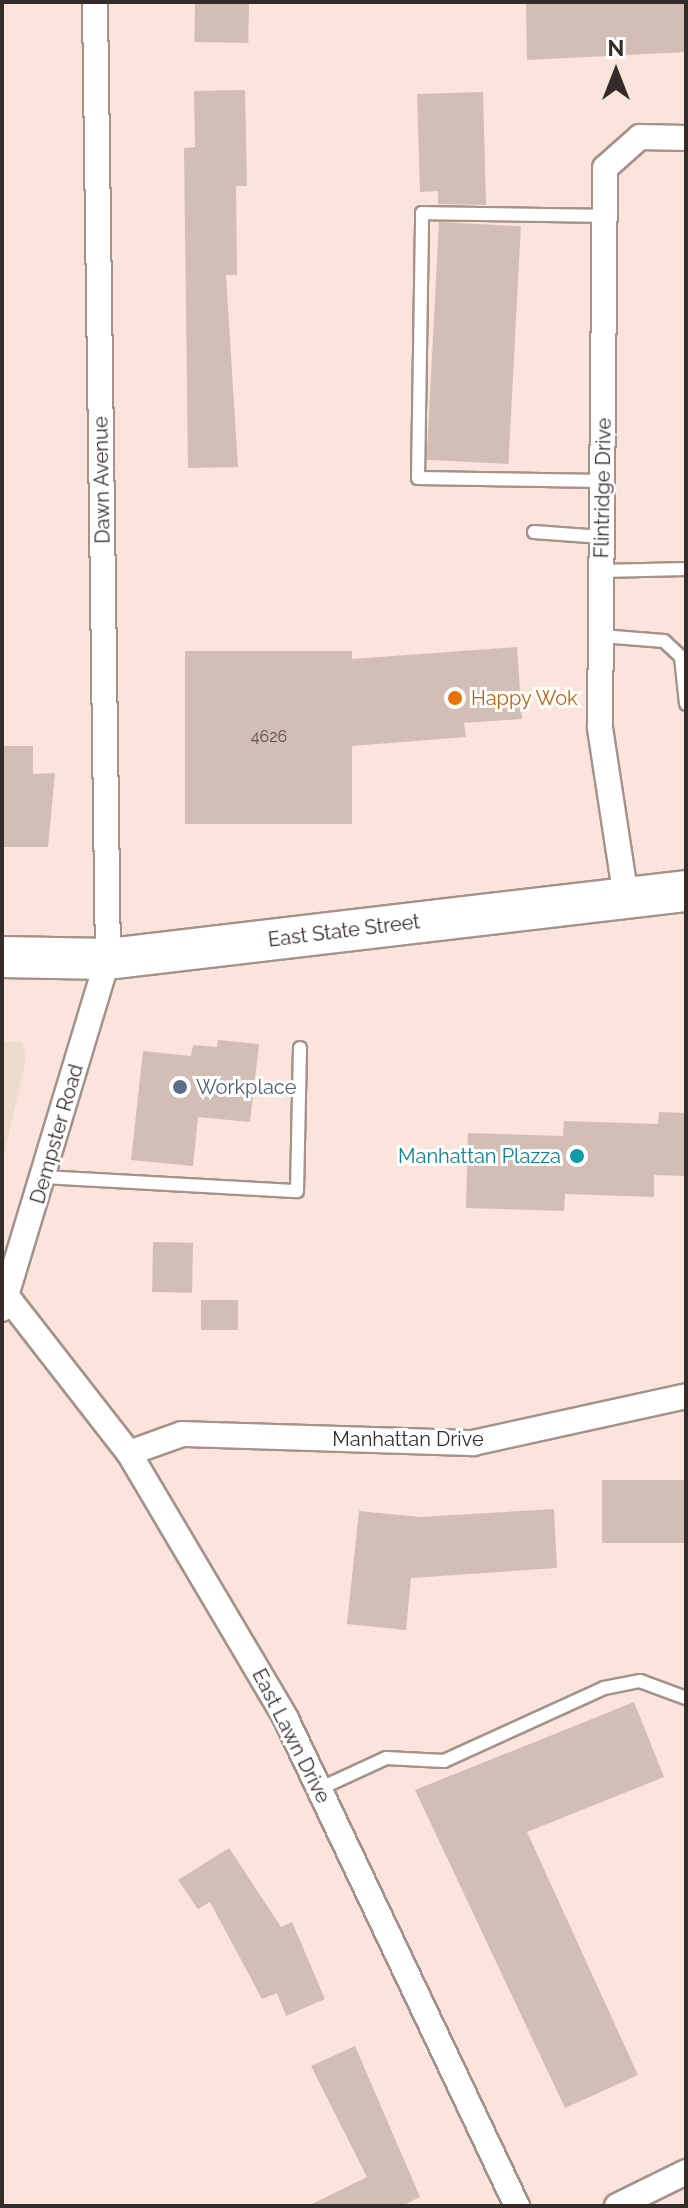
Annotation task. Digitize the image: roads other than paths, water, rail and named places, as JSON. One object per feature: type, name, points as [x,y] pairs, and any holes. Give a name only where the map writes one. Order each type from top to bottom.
[{"type":"main road","name":"East State Street","points":[[2,957],[108,959],[686,891]]},
{"type":"street","name":"Dawn Avenue","points":[[95,2],[108,959]]},
{"type":"street","name":"Flintridge Drive","points":[[626,898],[600,728],[605,168],[640,137],[686,138]]},
{"type":"street","name":"Dempster Road","points":[[5,1304],[108,959]]},
{"type":"street","name":"East Lawn Drive","points":[[5,1304],[129,1453],[319,1789],[517,2206]]},
{"type":"street","name":"Manhattan Drive","points":[[129,1453],[182,1434],[473,1443],[686,1396]]},
{"type":"street","points":[[617,2206],[686,2172]]},
{"type":"lane","points":[[603,481],[418,478],[422,213],[605,216]]},
{"type":"lane","points":[[534,532],[602,537]]},
{"type":"lane","points":[[602,571],[686,569]]},
{"type":"lane","points":[[601,636],[664,641],[681,657],[686,704]]},
{"type":"lane","points":[[45,1177],[297,1191],[300,1048]]},
{"type":"lane","points":[[319,1789],[386,1758],[444,1761],[604,1688],[640,1681],[686,1698]]},
{"type":"place","name":"Happy Wok","points":[[455,698]]},
{"type":"place","name":"Workplace","points":[[180,1087]]},
{"type":"place","name":"Manhattan Plazza","points":[[577,1156]]}]
